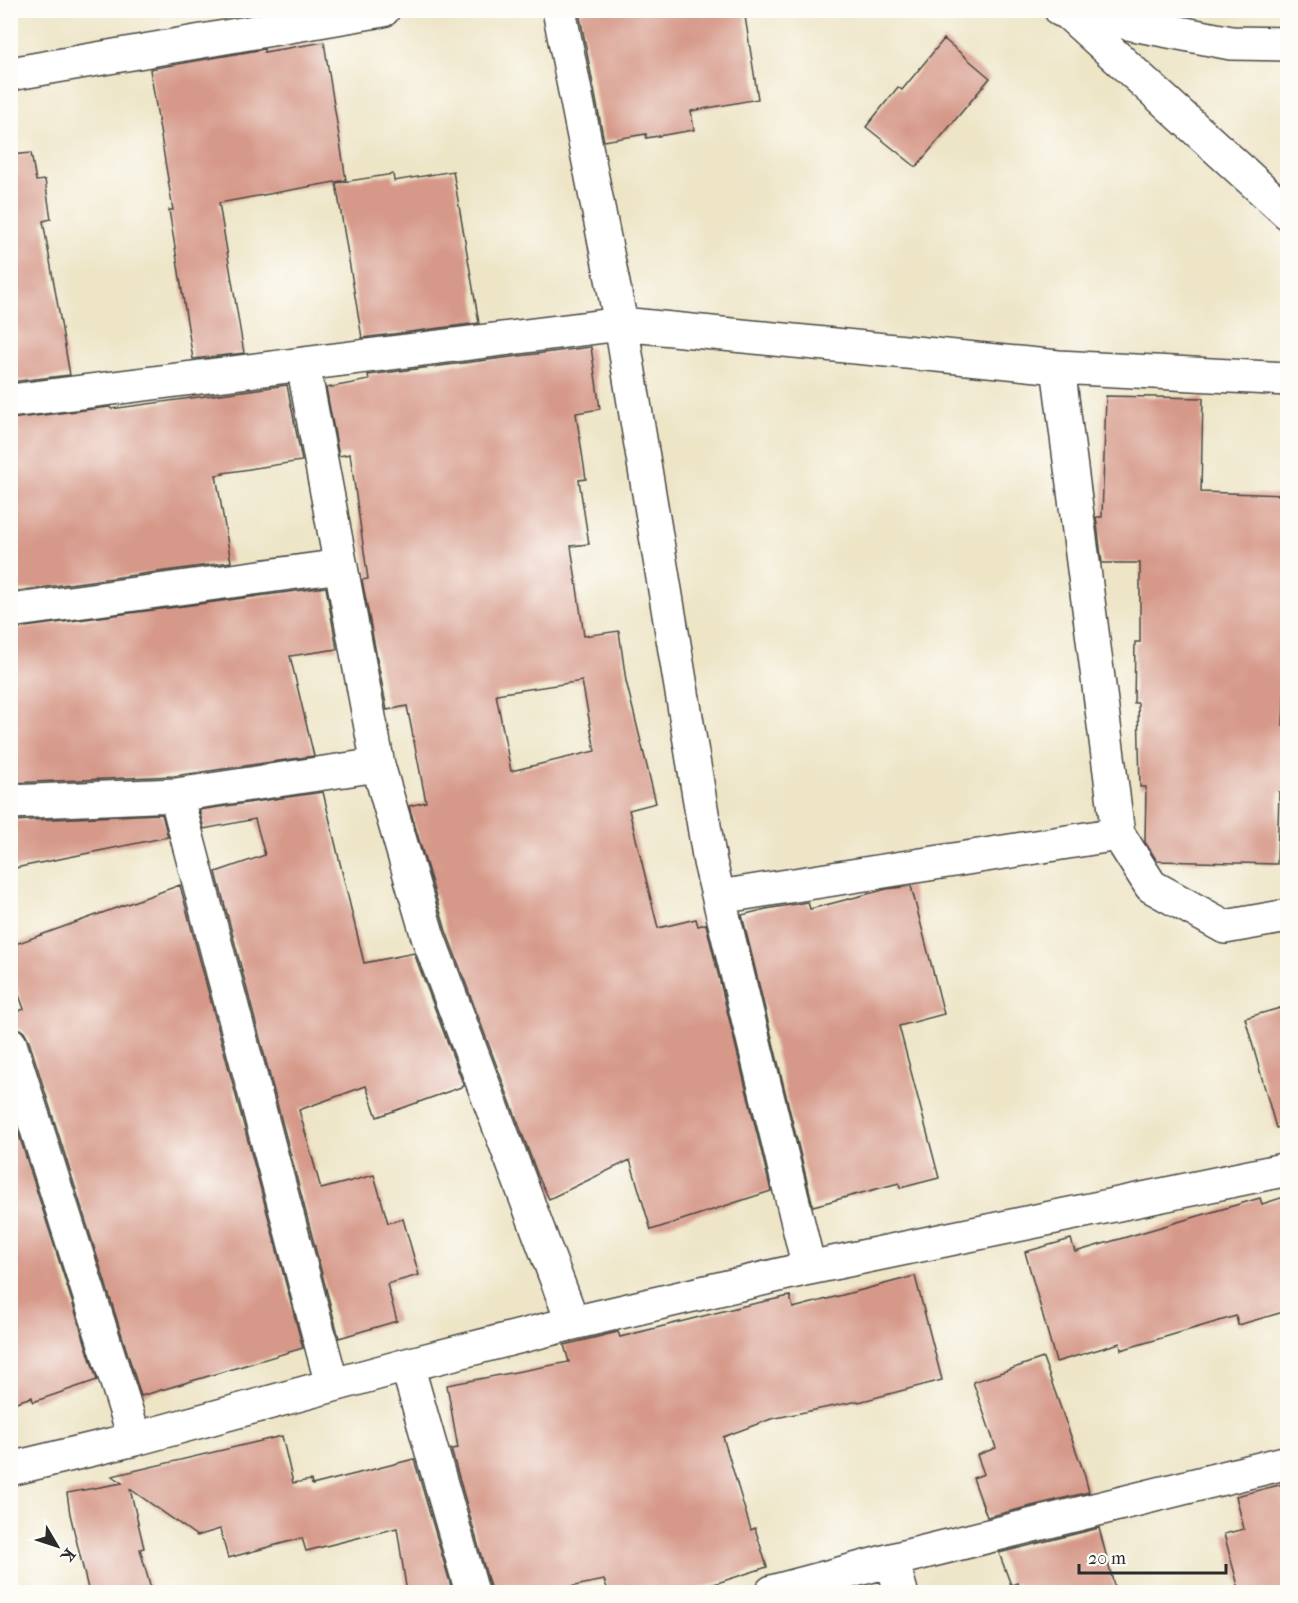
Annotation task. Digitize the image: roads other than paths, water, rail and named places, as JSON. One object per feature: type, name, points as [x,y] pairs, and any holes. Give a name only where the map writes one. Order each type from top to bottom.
[{"type":"street","points":[[10,74],[383,10]]},
{"type":"street","points":[[559,10],[621,324],[710,862],[809,1268]]},
{"type":"street","points":[[1064,11],[1232,43],[1287,44]]},
{"type":"street","points":[[1064,11],[1287,213]]},
{"type":"street","points":[[10,401],[621,324],[1058,368],[1287,379]]},
{"type":"street","points":[[303,364],[378,765],[428,937],[573,1323]]},
{"type":"street","points":[[1058,368],[1118,834],[1151,886],[1225,927],[1287,916]]},
{"type":"street","points":[[10,611],[341,566]]},
{"type":"street","points":[[10,802],[176,795],[378,765]]},
{"type":"street","points":[[176,795],[332,1385]]},
{"type":"street","points":[[718,897],[1118,834]]},
{"type":"street","points":[[10,1044],[135,1439]]},
{"type":"street","points":[[10,1469],[135,1439],[407,1365],[573,1323],[809,1268],[1287,1169]]},
{"type":"street","points":[[407,1365],[472,1593]]},
{"type":"street","points":[[772,1593],[892,1560],[1287,1462]]},
{"type":"street","points":[[892,1560],[901,1593]]}]
